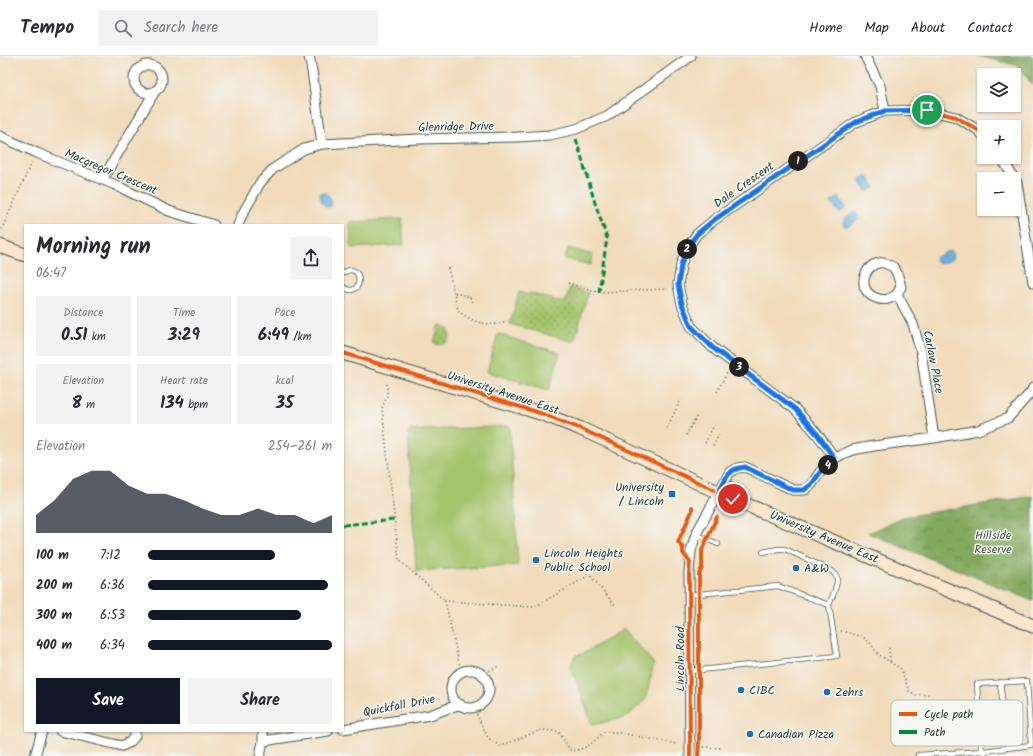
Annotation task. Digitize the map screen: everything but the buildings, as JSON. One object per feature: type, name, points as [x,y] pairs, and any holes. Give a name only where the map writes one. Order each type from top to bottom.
[{"type":"main road","points":[[0,246],[24,255]]},
{"type":"main road","name":"University Avenue East","points":[[344,354],[540,413],[579,428],[719,492],[1033,626]]},
{"type":"street","points":[[309,56],[322,144]]},
{"type":"street","name":"Glenridge Drive","points":[[238,224],[260,182],[273,169],[304,149],[322,144],[550,135],[576,129],[607,116],[691,56]]},
{"type":"street","points":[[865,56],[880,86],[885,111]]},
{"type":"street","points":[[102,180],[154,93]]},
{"type":"street","name":"Dale Crescent","points":[[834,458],[818,435],[795,409],[713,348],[691,326],[682,304],[678,285],[681,265],[687,248],[697,234],[714,220],[856,122],[885,111],[927,110],[956,117],[977,129]]},
{"type":"street","name":"Macgregor Crescent","points":[[0,136],[169,211],[211,224]]},
{"type":"street","points":[[1005,164],[1017,183],[1033,282]]},
{"type":"street","points":[[883,262],[892,266],[898,276],[901,287],[897,294],[886,300],[875,297],[866,290],[864,281],[866,272],[873,264],[883,262]]},
{"type":"street","name":"Carlaw Place","points":[[897,294],[913,324],[921,352],[934,438]]},
{"type":"street","points":[[719,492],[730,472],[737,468],[745,467],[793,490],[804,490],[812,484],[821,471],[834,458],[852,450],[978,430],[1008,418],[1033,388]]},
{"type":"street","name":"Lincoln Road","points":[[690,756],[689,572],[691,551],[696,534],[719,492]]},
{"type":"street","points":[[460,704],[464,707],[473,707],[483,702],[488,693],[488,683],[482,674],[472,670],[461,672]]},
{"type":"street","name":"Quickfall Drive","points":[[344,729],[430,715],[460,704],[453,697],[451,688],[454,678],[461,672]]},
{"type":"street","points":[[35,756],[42,732]]},
{"type":"street","points":[[64,732],[122,746],[130,742],[136,736],[135,732]]},
{"type":"street","points":[[260,756],[263,732]]},
{"type":"street","points":[[263,741],[322,732]]},
{"type":"lane","points":[[344,272],[347,270],[354,271],[359,279],[356,287],[351,290],[345,289]]},
{"type":"lane","points":[[696,534],[718,544]]},
{"type":"lane","points":[[690,671],[837,656],[829,605],[837,583],[835,574],[832,571],[785,549],[763,552]]},
{"type":"lane","points":[[689,595],[778,586],[829,605]]},
{"type":"lane","points":[[918,755],[985,754],[1008,748],[1031,745],[1027,681],[977,684],[978,700]]},
{"type":"lane","points":[[1000,682],[1002,700]]},
{"type":"path","points":[[0,233],[37,153]]},
{"type":"path","points":[[448,268],[458,310],[462,315],[470,319],[492,325],[507,321]]},
{"type":"path","points":[[568,283],[599,292],[667,290]]},
{"type":"path","points":[[454,293],[470,297],[472,303]]},
{"type":"path","points":[[717,392],[733,363]]},
{"type":"path","points":[[387,384],[387,396],[382,408],[399,560],[445,601],[461,672]]},
{"type":"path","points":[[667,428],[682,399]]},
{"type":"path","points":[[686,436],[697,416]]},
{"type":"path","points":[[705,443],[714,425]]},
{"type":"path","points":[[713,446],[720,432]]},
{"type":"path","points":[[445,601],[534,607],[590,575],[615,605]]},
{"type":"path","points":[[833,630],[863,637],[870,643],[878,654],[901,669],[909,691],[916,695],[931,694]]},
{"type":"path","points":[[889,648],[890,661]]},
{"type":"path","points":[[482,674],[498,666]]},
{"type":"path","points":[[473,707],[488,738],[500,746],[541,730],[558,731],[570,751],[588,747],[604,732],[615,732],[677,744]]},
{"type":"path","points":[[700,747],[722,748]]},
{"type":"green space","points":[[977,56],[1033,56],[1033,86],[1019,66]]},
{"type":"green space","points":[[402,219],[404,245],[351,248],[350,222]]},
{"type":"green space","points":[[568,248],[593,255],[591,265],[565,259]]},
{"type":"green space","points":[[570,287],[588,293],[574,342],[510,324],[519,292],[529,295],[529,293],[565,303]]},
{"type":"green space","points":[[442,325],[448,328],[450,337],[446,343],[439,345],[434,343],[439,326]]},
{"type":"green space","points":[[498,334],[560,353],[549,390],[487,372]]},
{"type":"green space","points":[[510,426],[518,565],[416,571],[408,431]]},
{"type":"green space","name":"Hillside Reserve","points":[[1033,496],[1033,601],[868,533],[902,517]]},
{"type":"green space","points":[[624,629],[654,664],[645,700],[627,717],[592,725],[577,681],[570,668],[575,656],[583,654]]},
{"type":"water","points":[[867,175],[875,187],[868,192],[859,180]]},
{"type":"water","points":[[323,192],[327,194],[331,200],[331,206],[329,207],[325,206],[321,201],[320,194]]},
{"type":"water","points":[[839,197],[846,208],[839,213],[831,202]]},
{"type":"water","points":[[854,212],[857,214],[859,219],[849,226],[845,226],[843,224],[844,220]]},
{"type":"water","points":[[949,251],[953,255],[952,259],[938,264],[935,260],[936,257]]},
{"type":"marked path","points":[[576,139],[607,238],[599,292]]},
{"type":"marked path","points":[[344,525],[394,520]]},
{"type":"cycle path","points":[[835,458],[818,435],[795,409],[713,348],[691,326],[682,304],[678,285],[681,265],[687,248],[697,234],[714,220],[856,122],[885,111],[927,110],[956,117],[977,129]]},
{"type":"cycle path","points":[[344,353],[540,413],[579,428],[719,492]]},
{"type":"cycle path","points":[[690,756],[690,562],[683,553],[683,548],[678,542],[692,511],[692,507]]},
{"type":"cycle path","points":[[698,756],[699,574],[702,568],[702,550],[717,517]]},
{"type":"place","name":"University / Lincoln","points":[[672,494]]},
{"type":"place","name":"Lincoln Heights Public School","points":[[536,560]]},
{"type":"place","name":"A&W","points":[[796,568]]},
{"type":"place","name":"CIBC","points":[[741,690]]},
{"type":"place","name":"Zehrs","points":[[827,692]]},
{"type":"place","name":"Canadian Pizza","points":[[750,734]]},
{"type":"route","points":[[733,499],[719,492],[726,477],[730,472],[737,468],[745,467],[793,490],[804,490],[812,484],[821,471],[834,458],[818,435],[795,409],[713,348],[691,326],[682,304],[678,285],[681,265],[687,248],[697,234],[714,220],[856,122],[885,111],[927,110]]}]
